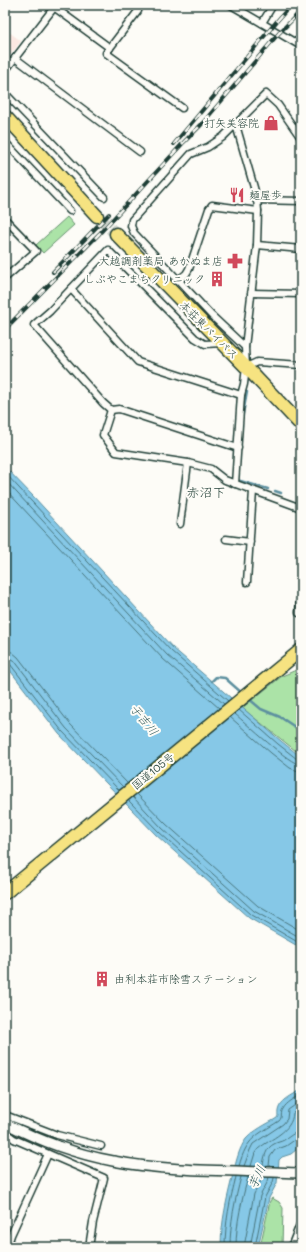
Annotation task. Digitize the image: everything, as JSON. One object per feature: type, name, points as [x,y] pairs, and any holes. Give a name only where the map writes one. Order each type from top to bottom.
[{"type":"highway","points":[[5,116],[97,216]]},
{"type":"highway","name":"本荘東バイパス","points":[[116,234],[301,425]]},
{"type":"highway","name":"国道105号","points":[[5,893],[301,650]]},
{"type":"street","points":[[139,5],[138,10],[106,53],[182,108]]},
{"type":"street","points":[[231,5],[301,46]]},
{"type":"street","points":[[262,23],[273,5]]},
{"type":"street","points":[[5,71],[55,6],[110,48]]},
{"type":"street","points":[[15,58],[140,152]]},
{"type":"street","points":[[5,93],[104,197]]},
{"type":"street","points":[[245,347],[212,316],[134,233],[131,226],[132,220],[192,154],[223,137],[266,94],[278,105],[301,138]]},
{"type":"street","points":[[235,484],[241,395],[246,367],[245,347],[257,245],[258,211],[236,125]]},
{"type":"street","points":[[5,142],[70,211]]},
{"type":"street","points":[[256,200],[301,200]]},
{"type":"street","points":[[178,280],[186,274],[189,269],[209,209],[212,205],[258,211]]},
{"type":"street","points":[[5,219],[36,251],[5,278]]},
{"type":"street","points":[[257,245],[301,249]]},
{"type":"street","points":[[222,343],[205,344],[195,338],[108,250],[50,311],[34,325],[103,403],[111,410],[119,409],[238,448]]},
{"type":"street","points":[[71,289],[138,362],[241,395]]},
{"type":"street","points":[[251,293],[301,294]]},
{"type":"street","points":[[246,367],[257,362],[301,365]]},
{"type":"street","points":[[111,410],[103,435],[116,452],[188,463],[211,469],[225,480],[301,508]]},
{"type":"street","points":[[180,524],[188,463]]},
{"type":"street","points":[[247,582],[253,491]]},
{"type":"street","points":[[226,539],[250,542]]},
{"type":"street","points":[[299,613],[301,590]]},
{"type":"street","points":[[5,1115],[57,1134],[101,1146]]},
{"type":"street","points":[[5,1123],[21,1131],[58,1145],[115,1161],[180,1169],[301,1173]]},
{"type":"street","points":[[5,1132],[14,1139],[104,1178],[93,1222],[89,1247]]},
{"type":"street","points":[[7,1247],[48,1154]]},
{"type":"street","points":[[290,1247],[300,1226]]},
{"type":"shaded area","points":[[5,29],[21,41],[5,62]]},
{"type":"green space","points":[[67,217],[74,225],[43,253],[36,245]]},
{"type":"green space","points":[[301,668],[301,755],[242,708],[282,676]]},
{"type":"green space","points":[[272,1198],[279,1202],[283,1208],[282,1247],[260,1247],[270,1201]]},
{"type":"water","name":"子吉川","points":[[5,467],[173,648],[301,757],[301,948],[249,918],[156,835],[59,734],[5,664]]},
{"type":"water","name":"芋川","points":[[301,1090],[301,1146],[291,1154],[282,1157],[279,1160],[277,1183],[269,1198],[258,1247],[221,1247],[223,1219],[241,1147],[246,1139],[253,1133],[277,1118],[279,1107],[285,1100]]},
{"type":"waterway","points":[[242,419],[247,392]]},
{"type":"waterway","points":[[238,478],[237,480],[268,489]]},
{"type":"waterway","points":[[275,491],[281,493]]},
{"type":"waterway","points":[[212,681],[216,677],[225,678],[243,694]]},
{"type":"waterway","points":[[248,698],[261,709],[280,717],[301,731]]},
{"type":"tunnel","points":[[97,216],[116,234]]},
{"type":"railway","points":[[174,144],[291,5]]},
{"type":"railway","points":[[5,329],[99,234],[201,125],[279,33],[301,11]]},
{"type":"railway","points":[[53,272],[109,214]]},
{"type":"place","name":"打矢美容院","points":[[271,123]]},
{"type":"place","name":"麺屋歩","points":[[237,195]]},
{"type":"place","name":"大越調剤薬局 あかぬま店","points":[[235,261]]},
{"type":"place","name":"しぶやこまちクリニック","points":[[217,279]]},
{"type":"place","name":"由利本荘市除雪ステーション","points":[[102,979]]},
{"type":"district","name":"赤沼下","points":[[206,492]]}]
